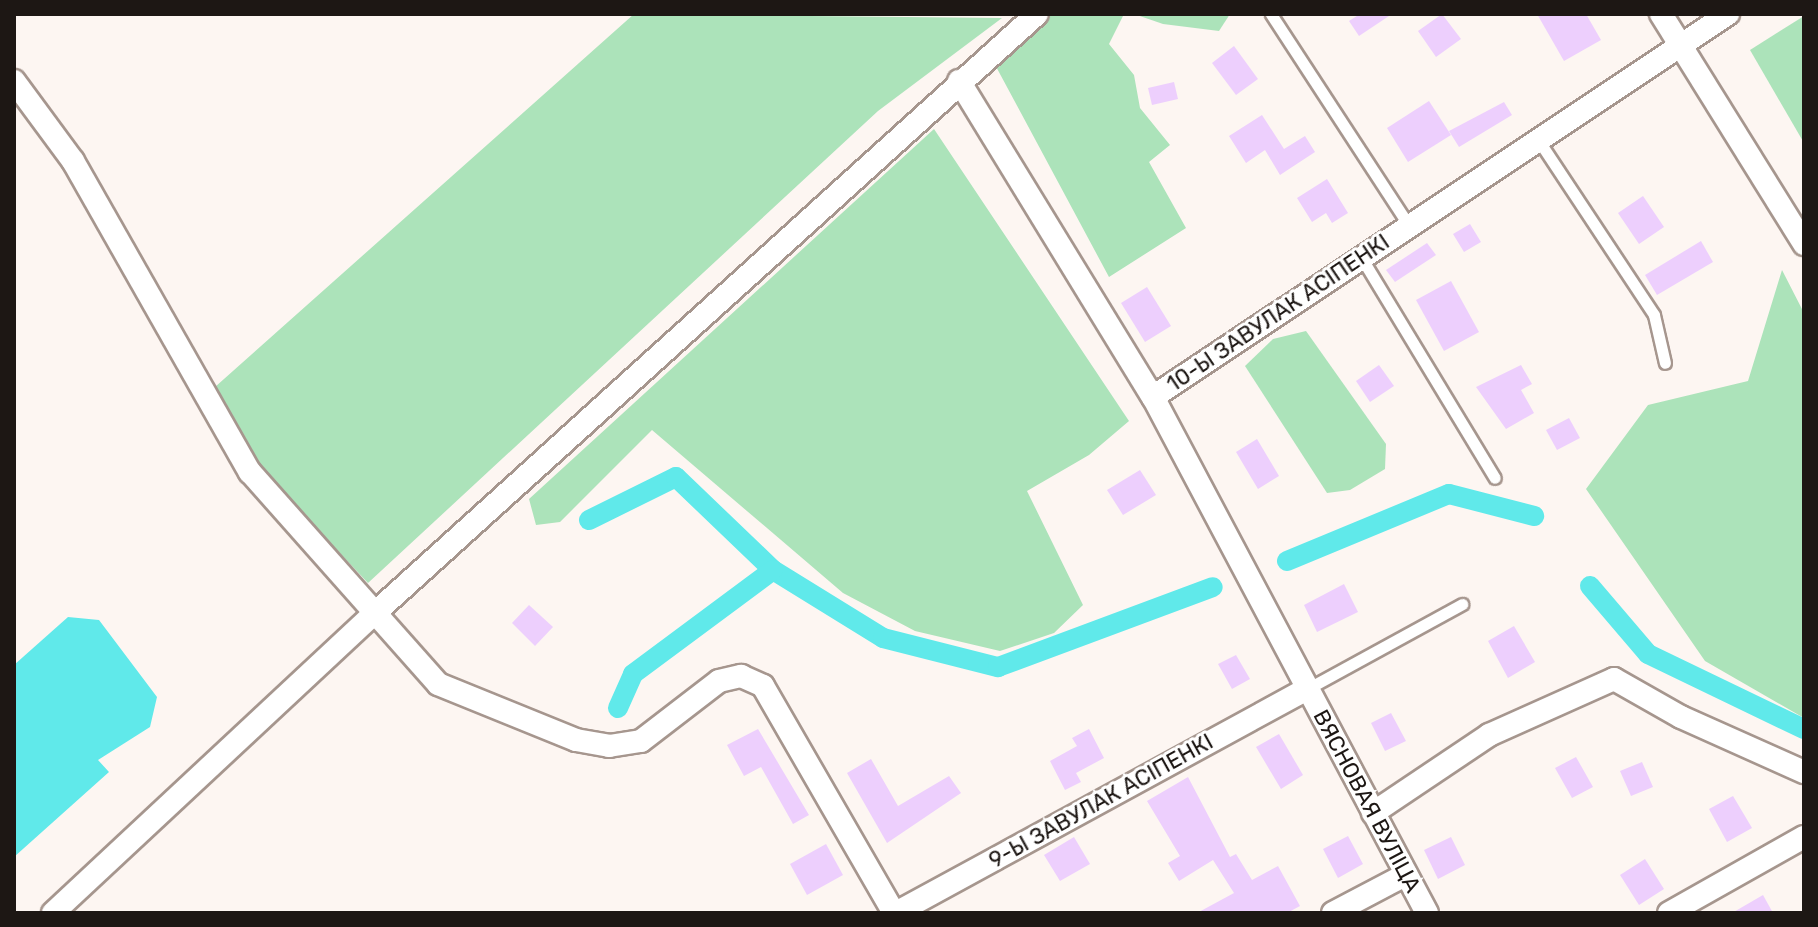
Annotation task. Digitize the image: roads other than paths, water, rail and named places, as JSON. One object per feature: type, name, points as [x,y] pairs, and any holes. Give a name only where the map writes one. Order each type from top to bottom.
[{"type":"street","points":[[53,913],[376,612],[959,81],[1037,14]]},
{"type":"street","points":[[1661,14],[1804,244]]},
{"type":"street","name":"10-Ы ЗАВУЛАК АСІПЕНКІ","points":[[1307,689],[1153,397],[1537,137],[1728,14]]},
{"type":"street","points":[[14,81],[73,161],[250,472],[438,684],[576,740],[609,746],[641,741],[719,681],[741,676],[763,686],[895,913]]},
{"type":"street","points":[[959,81],[1153,397]]},
{"type":"street","points":[[1373,813],[1489,735],[1614,679],[1681,717],[1804,772]]},
{"type":"street","name":"ВЯСНОВАЯ ВУЛІЦА","points":[[1307,689],[1427,913]]},
{"type":"street","name":"9-Ы ЗАВУЛАК АСІПЕНКІ","points":[[895,913],[1307,689]]},
{"type":"street","points":[[1669,913],[1804,837]]},
{"type":"street","points":[[1333,913],[1405,875]]},
{"type":"lane","points":[[1271,14],[1408,224]]},
{"type":"lane","points":[[1537,137],[1654,315],[1665,363]]},
{"type":"lane","points":[[1361,257],[1495,478]]},
{"type":"lane","points":[[1307,689],[1462,604]]},
{"type":"water","points":[[68,617],[99,620],[157,697],[150,727],[98,760],[109,772],[14,857],[14,665]]},
{"type":"waterway","points":[[589,520],[676,477],[773,570],[883,638],[998,667],[1213,587]]},
{"type":"waterway","points":[[1287,561],[1449,494],[1534,516]]},
{"type":"waterway","points":[[618,708],[633,674],[773,570]]},
{"type":"waterway","points":[[1590,586],[1648,654],[1804,729]]}]
